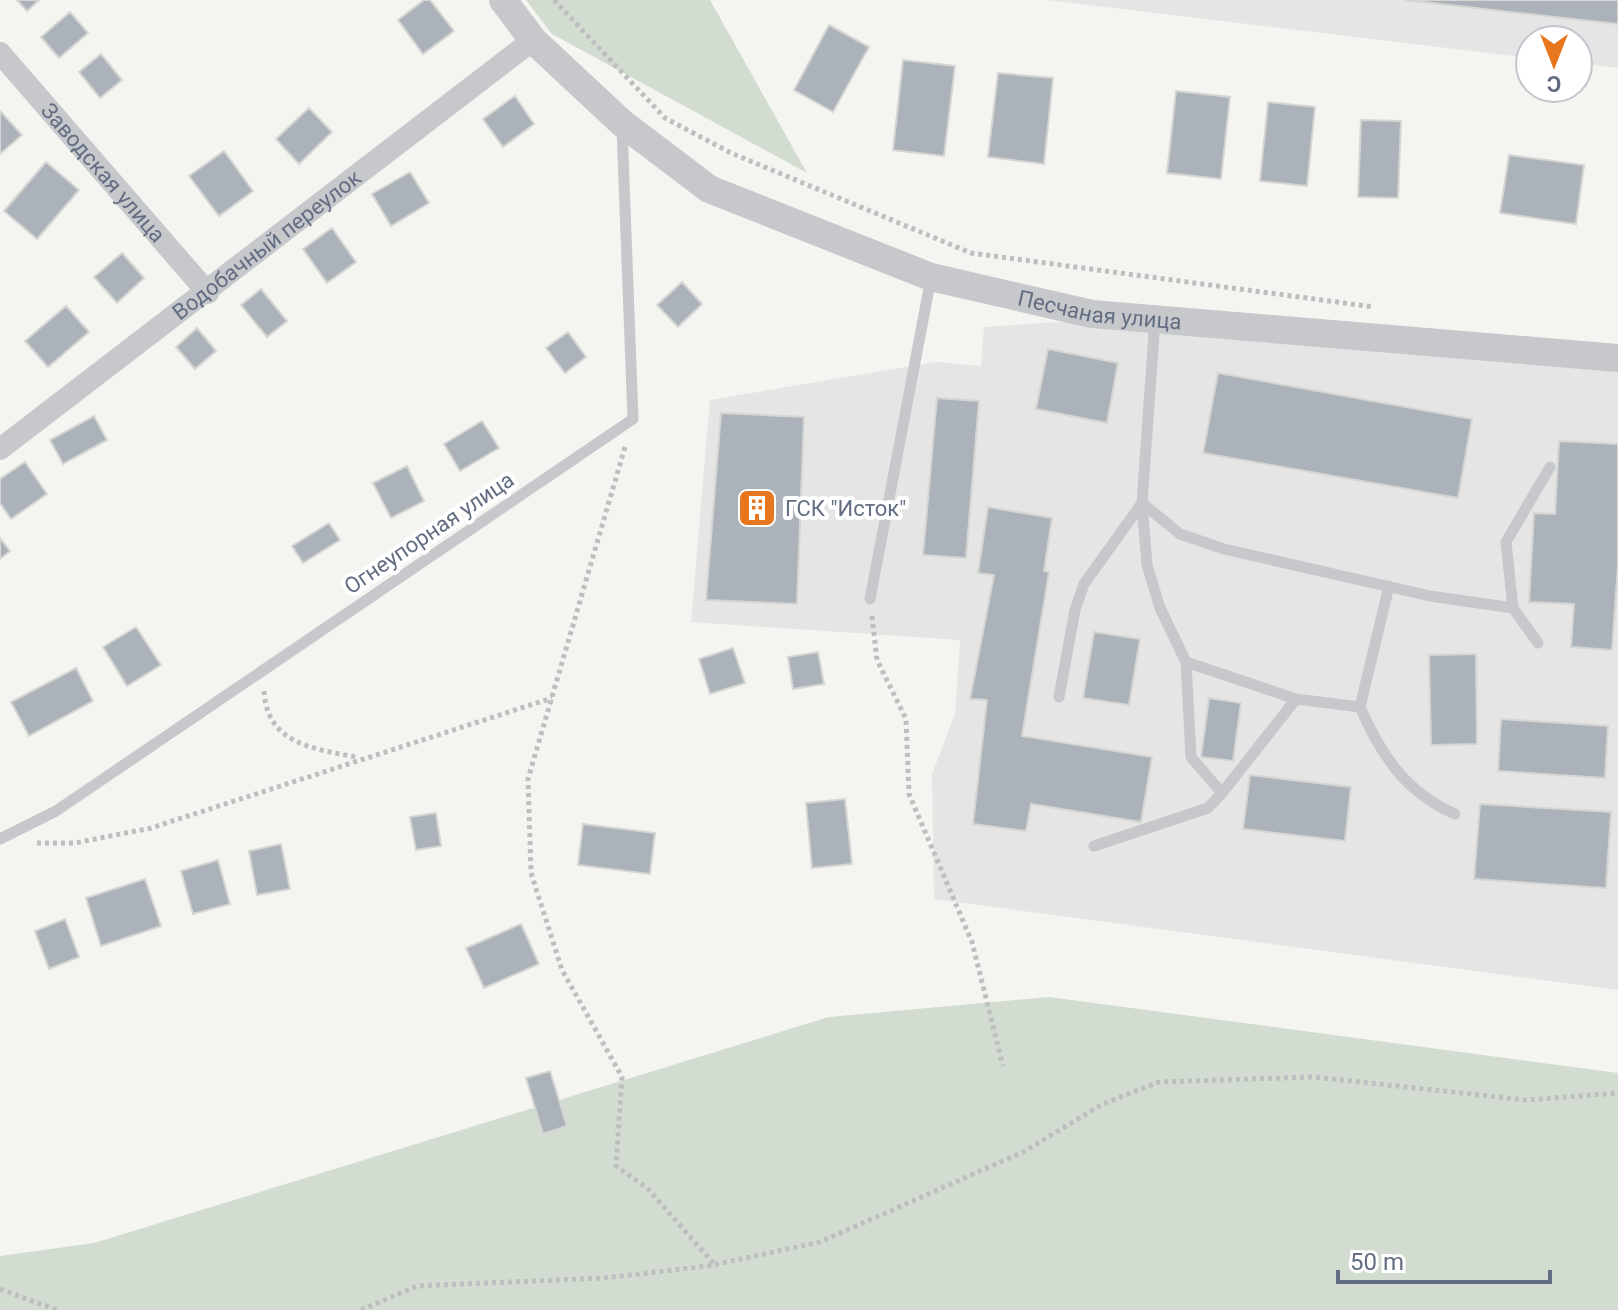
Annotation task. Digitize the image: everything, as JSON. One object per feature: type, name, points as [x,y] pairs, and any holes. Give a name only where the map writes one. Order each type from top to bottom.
[{"type":"street","name":"Песчаная улица","points":[[503,0],[533,40],[622,123],[709,189],[931,277],[1092,314],[1618,358]]},
{"type":"street","name":"Водобачный переулок","points":[[0,449],[208,293],[533,40]]},
{"type":"street","name":"Заводская улица","points":[[0,53],[208,293]]},
{"type":"lane","points":[[622,123],[633,419]]},
{"type":"lane","points":[[870,599],[931,277]]},
{"type":"lane","points":[[1155,319],[1142,503],[1147,565],[1160,608],[1186,662],[1191,757],[1222,793]]},
{"type":"lane","name":"Огнеупорная улица","points":[[0,839],[56,811],[633,419]]},
{"type":"lane","points":[[1538,643],[1513,608],[1506,542],[1550,467]]},
{"type":"lane","points":[[1142,503],[1180,534],[1224,549],[1389,586],[1513,608]]},
{"type":"lane","points":[[1059,697],[1075,610],[1084,584],[1142,503]]},
{"type":"lane","points":[[1389,586],[1360,707],[1376,744],[1400,776],[1428,803],[1455,814]]},
{"type":"lane","points":[[1186,662],[1296,699],[1360,707]]},
{"type":"lane","points":[[1094,846],[1208,808],[1296,699]]},
{"type":"path","points":[[554,0],[665,118],[731,153],[971,253],[1385,308]]},
{"type":"path","points":[[633,419],[528,779],[531,873],[562,970],[622,1077],[616,1166],[648,1189],[715,1265]]},
{"type":"path","points":[[870,599],[877,660],[906,719],[909,794],[972,942],[1003,1066]]},
{"type":"path","points":[[264,670],[265,705],[287,736],[298,745],[359,758]]},
{"type":"path","points":[[30,843],[75,843],[151,828],[359,758],[419,744],[553,698]]},
{"type":"path","points":[[361,1310],[417,1286],[604,1278],[715,1265],[820,1242],[1023,1152],[1103,1104],[1159,1082],[1314,1077],[1526,1100],[1618,1093]]},
{"type":"path","points":[[0,1289],[57,1310]]},
{"type":"shaded area","points":[[526,0],[710,0],[807,173],[552,34]]},
{"type":"shaded area","points":[[1047,0],[1618,0],[1618,68],[1594,65],[1594,24],[1514,24],[1514,56]]},
{"type":"shaded area","points":[[1071,321],[1618,372],[1618,990],[934,899],[932,774],[955,714],[960,640],[691,622],[710,400],[937,362],[981,366],[984,327]]},
{"type":"shaded area","points":[[1049,997],[1618,1073],[1618,1310],[0,1310],[0,1256],[94,1243],[829,1017]]},
{"type":"building","points":[[17,0],[39,0],[27,11]]},
{"type":"building","points":[[424,0],[430,0],[454,31],[423,54],[398,20]]},
{"type":"building","points":[[1405,0],[1618,0],[1618,24]]},
{"type":"building","points":[[70,12],[88,33],[59,58],[41,37]]},
{"type":"building","points":[[829,25],[869,47],[833,112],[794,90]]},
{"type":"building","points":[[101,54],[122,80],[100,98],[79,72]]},
{"type":"building","points":[[903,60],[955,66],[944,156],[893,150]]},
{"type":"building","points":[[998,73],[1053,78],[1044,164],[988,157]]},
{"type":"building","points":[[1176,91],[1230,97],[1221,179],[1167,173]]},
{"type":"building","points":[[515,96],[534,124],[503,147],[483,119]]},
{"type":"building","points":[[1268,102],[1315,107],[1307,186],[1260,181]]},
{"type":"building","points":[[309,108],[332,132],[299,164],[276,139]]},
{"type":"building","points":[[0,111],[22,135],[0,154]]},
{"type":"building","points":[[1361,120],[1401,121],[1398,198],[1358,197]]},
{"type":"building","points":[[224,151],[253,191],[219,216],[189,176]]},
{"type":"building","points":[[1509,155],[1584,165],[1576,224],[1500,213]]},
{"type":"building","points":[[46,162],[79,190],[37,239],[4,211]]},
{"type":"building","points":[[410,172],[429,203],[391,226],[372,194]]},
{"type":"building","points":[[332,228],[356,262],[327,283],[303,249]]},
{"type":"building","points":[[122,253],[144,278],[117,303],[94,277]]},
{"type":"building","points":[[682,282],[702,304],[678,327],[657,305]]},
{"type":"building","points":[[261,289],[287,321],[267,337],[241,305]]},
{"type":"building","points":[[66,306],[89,332],[48,367],[25,341]]},
{"type":"building","points":[[197,328],[216,351],[195,369],[176,347]]},
{"type":"building","points":[[568,332],[586,357],[565,373],[546,348]]},
{"type":"building","points":[[1048,349],[1118,363],[1107,423],[1036,409]]},
{"type":"building","points":[[1218,373],[1472,419],[1458,498],[1203,453]]},
{"type":"building","points":[[937,398],[979,401],[966,558],[923,555]]},
{"type":"building","name":"ГСК \"Исток\"","points":[[721,413],[804,417],[797,604],[706,600]]},
{"type":"building","points":[[94,416],[107,440],[63,464],[50,440]]},
{"type":"building","points":[[482,421],[499,448],[460,471],[444,444]]},
{"type":"building","points":[[1559,441],[1618,444],[1618,565],[1612,650],[1571,647],[1574,604],[1529,602],[1534,513],[1555,514]]},
{"type":"building","points":[[25,462],[47,494],[11,519],[0,503],[0,479]]},
{"type":"building","points":[[407,466],[424,501],[391,518],[373,483]]},
{"type":"building","points":[[988,507],[1052,518],[1044,571],[1049,572],[1022,736],[1152,757],[1141,822],[1031,804],[1026,831],[973,824],[987,700],[970,699],[994,575],[978,573]]},
{"type":"building","points":[[329,523],[340,540],[303,563],[292,546]]},
{"type":"building","points":[[0,538],[10,551],[0,559]]},
{"type":"building","points":[[136,627],[161,665],[127,686],[103,647]]},
{"type":"building","points":[[1094,632],[1140,639],[1129,705],[1083,698]]},
{"type":"building","points":[[733,648],[745,683],[710,694],[699,659]]},
{"type":"building","points":[[818,652],[824,684],[793,689],[788,657]]},
{"type":"building","points":[[1476,654],[1477,744],[1431,745],[1429,655]]},
{"type":"building","points":[[76,668],[93,701],[29,736],[11,702]]},
{"type":"building","points":[[1209,698],[1241,703],[1233,761],[1201,757]]},
{"type":"building","points":[[1501,719],[1608,726],[1605,778],[1498,771]]},
{"type":"building","points":[[1250,775],[1351,787],[1345,841],[1243,829]]},
{"type":"building","points":[[845,799],[852,864],[812,868],[806,803]]},
{"type":"building","points":[[1480,804],[1611,812],[1606,888],[1474,879]]},
{"type":"building","points":[[436,813],[441,846],[416,850],[410,817]]},
{"type":"building","points":[[583,824],[655,833],[650,874],[578,865]]},
{"type":"building","points":[[281,844],[290,889],[257,895],[249,851]]},
{"type":"building","points":[[218,860],[230,904],[193,914],[181,871]]},
{"type":"building","points":[[145,879],[161,926],[101,946],[86,898]]},
{"type":"building","points":[[65,919],[79,957],[49,969],[35,931]]},
{"type":"building","points":[[521,924],[539,964],[484,988],[466,948]]},
{"type":"building","points":[[550,1071],[567,1126],[543,1134],[526,1078]]},
{"type":"place","name":"ГСК \"Исток\"","points":[[757,508]]}]
